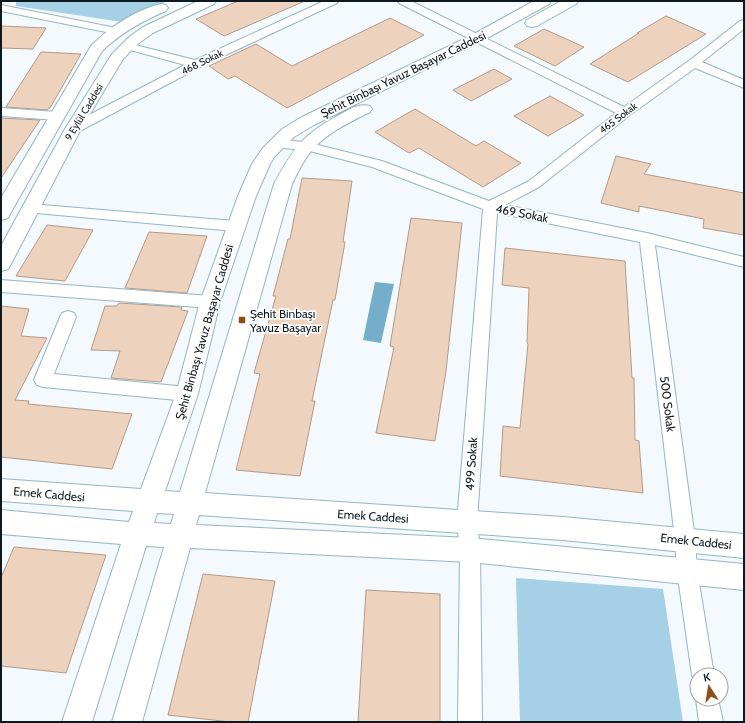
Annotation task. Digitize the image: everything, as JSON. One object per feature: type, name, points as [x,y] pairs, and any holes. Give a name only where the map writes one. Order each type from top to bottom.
[{"type":"street","name":"9 Eylül Caddesi","points":[[2,211],[96,49],[106,38],[116,31],[155,10],[177,1]]},
{"type":"street","name":"9 Eylül Caddesi","points":[[1,264],[73,129],[117,57],[127,46],[148,30],[209,1]]},
{"type":"street","name":"468 Sokak","points":[[73,129],[196,64],[333,1]]},
{"type":"street","points":[[403,1],[625,112]]},
{"type":"street","name":"Şehit Binbaşı Yavuz Başayar Caddesi","points":[[127,722],[283,184],[292,165],[306,146],[351,115],[485,41],[544,1]]},
{"type":"street","name":"Şehit Binbaşı Yavuz Başayar Caddesi","points":[[77,722],[137,534],[188,394],[210,302],[252,182],[261,164],[288,133],[308,121],[571,1]]},
{"type":"street","points":[[1,8],[116,31]]},
{"type":"street","name":"465 Sokak","points":[[490,207],[534,184],[625,112],[694,64],[744,23]]},
{"type":"street","points":[[127,46],[196,64]]},
{"type":"street","points":[[694,64],[744,84]]},
{"type":"street","points":[[1,112],[57,116]]},
{"type":"street","name":"469 Sokak","points":[[277,144],[306,146],[377,164],[490,207],[647,238],[744,262]]},
{"type":"street","name":"499 Sokak","points":[[470,722],[470,550],[467,522],[490,207]]},
{"type":"street","points":[[30,209],[236,226]]},
{"type":"street","name":"500 Sokak","points":[[647,238],[685,539],[687,570],[703,667]]},
{"type":"street","points":[[1,286],[210,302]]},
{"type":"street","points":[[68,317],[43,380],[188,394]]},
{"type":"street","name":"Emek Caddesi","points":[[1,490],[148,502],[467,522],[685,539],[744,546]]},
{"type":"street","points":[[1,522],[137,534],[470,550],[687,570],[744,577]]},
{"type":"street","points":[[708,707],[711,722]]},
{"type":"shaded area","points":[[16,1],[165,2],[122,22],[16,6]]},
{"type":"shaded area","points":[[375,282],[394,284],[381,343],[363,340]]},
{"type":"shaded area","points":[[516,578],[663,589],[683,722],[520,722]]},
{"type":"building","points":[[238,1],[305,1],[224,36],[196,19]]},
{"type":"building","points":[[666,16],[706,34],[628,82],[590,64],[639,33],[637,33]]},
{"type":"building","points":[[390,18],[424,35],[287,108],[235,76],[228,79],[209,66],[256,44],[292,66]]},
{"type":"building","points":[[1,26],[46,28],[33,49],[1,48]]},
{"type":"building","points":[[544,29],[584,47],[555,66],[514,46]]},
{"type":"building","points":[[41,52],[81,54],[50,108],[47,110],[6,107]]},
{"type":"building","points":[[494,69],[512,79],[471,101],[453,90]]},
{"type":"building","points":[[550,96],[584,115],[548,136],[514,116]]},
{"type":"building","points":[[415,109],[476,146],[484,141],[521,163],[483,187],[419,148],[409,153],[375,132]]},
{"type":"building","points":[[1,118],[40,120],[1,178]]},
{"type":"building","points":[[616,156],[651,164],[644,174],[744,193],[744,235],[703,228],[704,219],[639,206],[639,212],[601,203]]},
{"type":"building","points":[[302,178],[352,181],[343,242],[345,242],[335,300],[333,300],[312,401],[315,401],[300,476],[236,470],[260,374],[254,373],[276,296],[273,296],[288,239],[290,239]]},
{"type":"building","points":[[411,218],[462,223],[446,371],[435,441],[376,433],[394,347],[390,346]]},
{"type":"building","points":[[47,225],[93,230],[65,281],[16,276]]},
{"type":"building","points":[[149,232],[207,236],[187,293],[125,288]]},
{"type":"building","points":[[505,248],[625,261],[632,378],[634,378],[635,440],[639,441],[643,493],[500,476],[503,426],[520,428],[528,344],[529,288],[502,285]]},
{"type":"building","points":[[119,303],[182,307],[181,310],[188,311],[161,382],[111,378],[120,351],[91,350],[105,306],[117,306]]},
{"type":"building","points":[[1,306],[29,309],[21,336],[47,338],[15,400],[29,401],[28,404],[132,414],[112,469],[1,457]]},
{"type":"building","points":[[14,547],[106,555],[66,673],[1,666],[1,578]]},
{"type":"building","points":[[203,574],[275,581],[248,722],[231,722],[168,715]]},
{"type":"building","points":[[366,590],[440,594],[440,722],[358,722]]},
{"type":"place","name":"Şehit Binbaşı Yavuz Başayar","points":[[242,320]]}]
